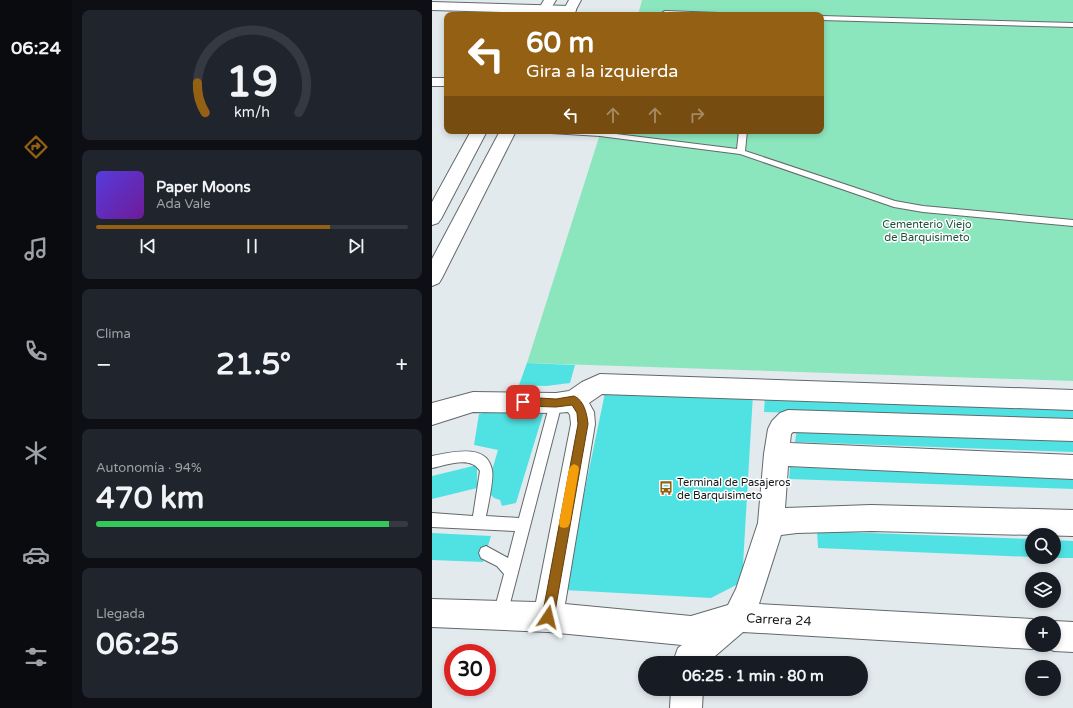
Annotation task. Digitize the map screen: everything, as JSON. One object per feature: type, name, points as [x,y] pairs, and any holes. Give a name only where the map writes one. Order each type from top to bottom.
[{"type":"street","points":[[432,6],[571,8]]},
{"type":"street","points":[[432,82],[444,82]]},
{"type":"street","points":[[432,219],[477,134]]},
{"type":"street","points":[[434,271],[506,134]]},
{"type":"street","points":[[432,414],[473,402],[565,402],[600,384],[1073,400]]},
{"type":"street","points":[[548,617],[583,424],[582,412],[565,402]]},
{"type":"street","points":[[738,617],[749,593],[772,523],[776,454],[780,429],[788,421],[1073,430]]},
{"type":"street","points":[[776,454],[1073,467]]},
{"type":"street","points":[[772,523],[797,520],[871,518],[1073,523]]},
{"type":"street","name":"Carrera 24","points":[[432,613],[548,617],[690,651],[738,617],[1025,634]]},
{"type":"street","points":[[1061,636],[1073,637]]},
{"type":"street","points":[[686,708],[687,696]]},
{"type":"lane","points":[[824,18],[1073,25]]},
{"type":"lane","points":[[600,134],[741,152],[894,204],[923,210],[1073,223]]},
{"type":"lane","points":[[741,152],[743,134]]},
{"type":"lane","points":[[500,615],[524,525],[565,402]]},
{"type":"lane","points":[[432,462],[465,456],[477,458],[483,462],[486,470],[479,523]]},
{"type":"lane","points":[[432,520],[524,525]]},
{"type":"lane","points":[[486,553],[502,560],[511,572]]},
{"type":"green space","name":"Cementerio Viejo de Barquisimeto","points":[[642,0],[1073,0],[1073,381],[527,363],[600,134],[824,134],[824,12],[639,12]]},
{"type":"building","points":[[527,363],[575,365],[570,383],[546,386],[519,385]]},
{"type":"building","name":"Terminal de Pasajeros de Barquisimeto","points":[[606,388],[753,394],[742,582],[711,598],[564,590]]},
{"type":"building","points":[[765,397],[1073,406],[1073,422],[764,412]]},
{"type":"building","points":[[544,411],[516,503],[502,506],[500,500],[494,498],[486,490],[498,450],[474,445],[479,414],[489,412]]},
{"type":"building","points":[[797,429],[1073,439],[1073,452],[795,442]]},
{"type":"building","points":[[477,465],[477,488],[432,499],[432,476]]},
{"type":"building","points":[[790,467],[1073,478],[1073,489],[789,479]]},
{"type":"building","points":[[817,531],[1025,539],[1025,557],[818,548]]},
{"type":"building","points":[[432,533],[491,536],[483,562],[432,560]]},
{"type":"building","points":[[1061,540],[1073,541],[1073,558],[1061,558]]},
{"type":"slow traffic","points":[[564,523],[574,469]]},
{"type":"place","name":"Terminal de Pasajeros de Barquisimeto","points":[[666,488]]},
{"type":"route","points":[[523,402],[556,403],[574,400],[582,412],[583,424],[548,617]]}]
